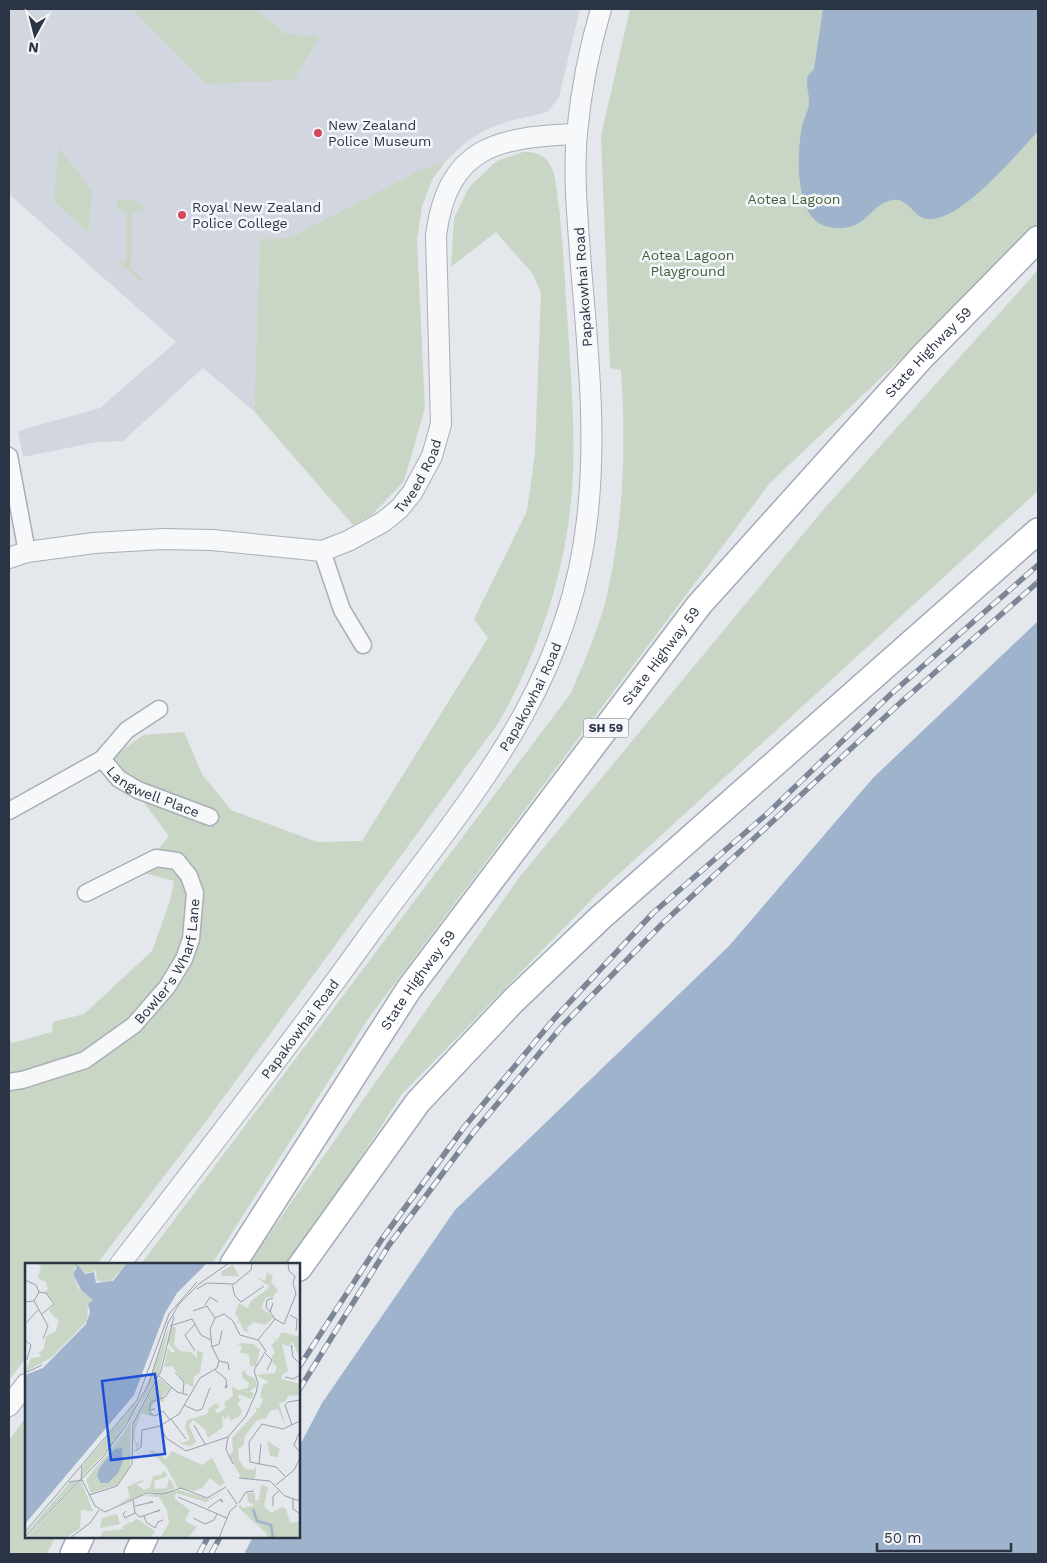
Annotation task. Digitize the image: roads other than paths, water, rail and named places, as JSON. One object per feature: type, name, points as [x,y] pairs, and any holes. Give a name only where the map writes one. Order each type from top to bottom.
[{"type":"main road","name":"State Highway 59","points":[[234,1263],[409,989],[699,605],[922,357],[1038,239]]},
{"type":"main road","points":[[300,1267],[418,1102],[513,1001],[600,918],[1038,531]]},
{"type":"main road","points":[[73,1554],[81,1538]]},
{"type":"main road","points":[[137,1554],[145,1538]]},
{"type":"street","name":"Papakowhai Road","points":[[121,1263],[450,827],[518,726],[560,637],[583,550],[591,481],[588,357],[578,214],[577,134],[587,61],[601,9]]},
{"type":"street","name":"Tweed Road","points":[[18,555],[94,543],[163,539],[212,540],[322,551],[348,541],[383,522],[399,509],[412,493],[432,456],[441,424],[436,235],[439,210],[450,186],[465,165],[496,144],[528,136],[577,134]]},
{"type":"street","points":[[9,456],[18,555]]},
{"type":"street","points":[[322,551],[342,610],[363,645]]},
{"type":"street","name":"Langwell Place","points":[[9,811],[102,759],[127,730],[159,709]]},
{"type":"street","name":"Langwell Place","points":[[102,759],[119,779],[138,790],[210,817]]},
{"type":"street","name":"Bowler's Wharf Lane","points":[[9,1082],[22,1080],[85,1060],[134,1025],[167,987],[184,959],[191,940],[195,893],[189,876],[177,861],[156,858],[86,893]]},
{"type":"street","points":[[9,1406],[25,1385]]},
{"type":"water","name":"Aotea Lagoon","points":[[823,9],[1038,9],[1038,131],[988,185],[956,210],[941,217],[923,218],[907,204],[898,200],[892,200],[883,203],[859,223],[851,227],[829,227],[817,222],[809,212],[803,199],[800,184],[799,152],[802,126],[809,104],[808,77],[814,69]]},
{"type":"water","points":[[1038,621],[1038,1554],[244,1554],[252,1538],[300,1538],[300,1445],[322,1403],[455,1210],[729,946],[873,778]]},
{"type":"railway","points":[[300,1365],[382,1239],[465,1126],[554,1019],[653,913],[769,812],[891,694],[1038,565]]},
{"type":"railway","points":[[300,1388],[389,1245],[473,1133],[563,1025],[663,923],[899,704],[1038,582]]},
{"type":"railway","points":[[199,1554],[207,1538]]},
{"type":"railway","points":[[211,1554],[219,1538]]},
{"type":"place","name":"New Zealand Police Museum","points":[[318,133]]},
{"type":"place","name":"Royal New Zealand Police College","points":[[182,215]]},
{"type":"park label","name":"Aotea Lagoon Playground","points":[[688,264]]}]
